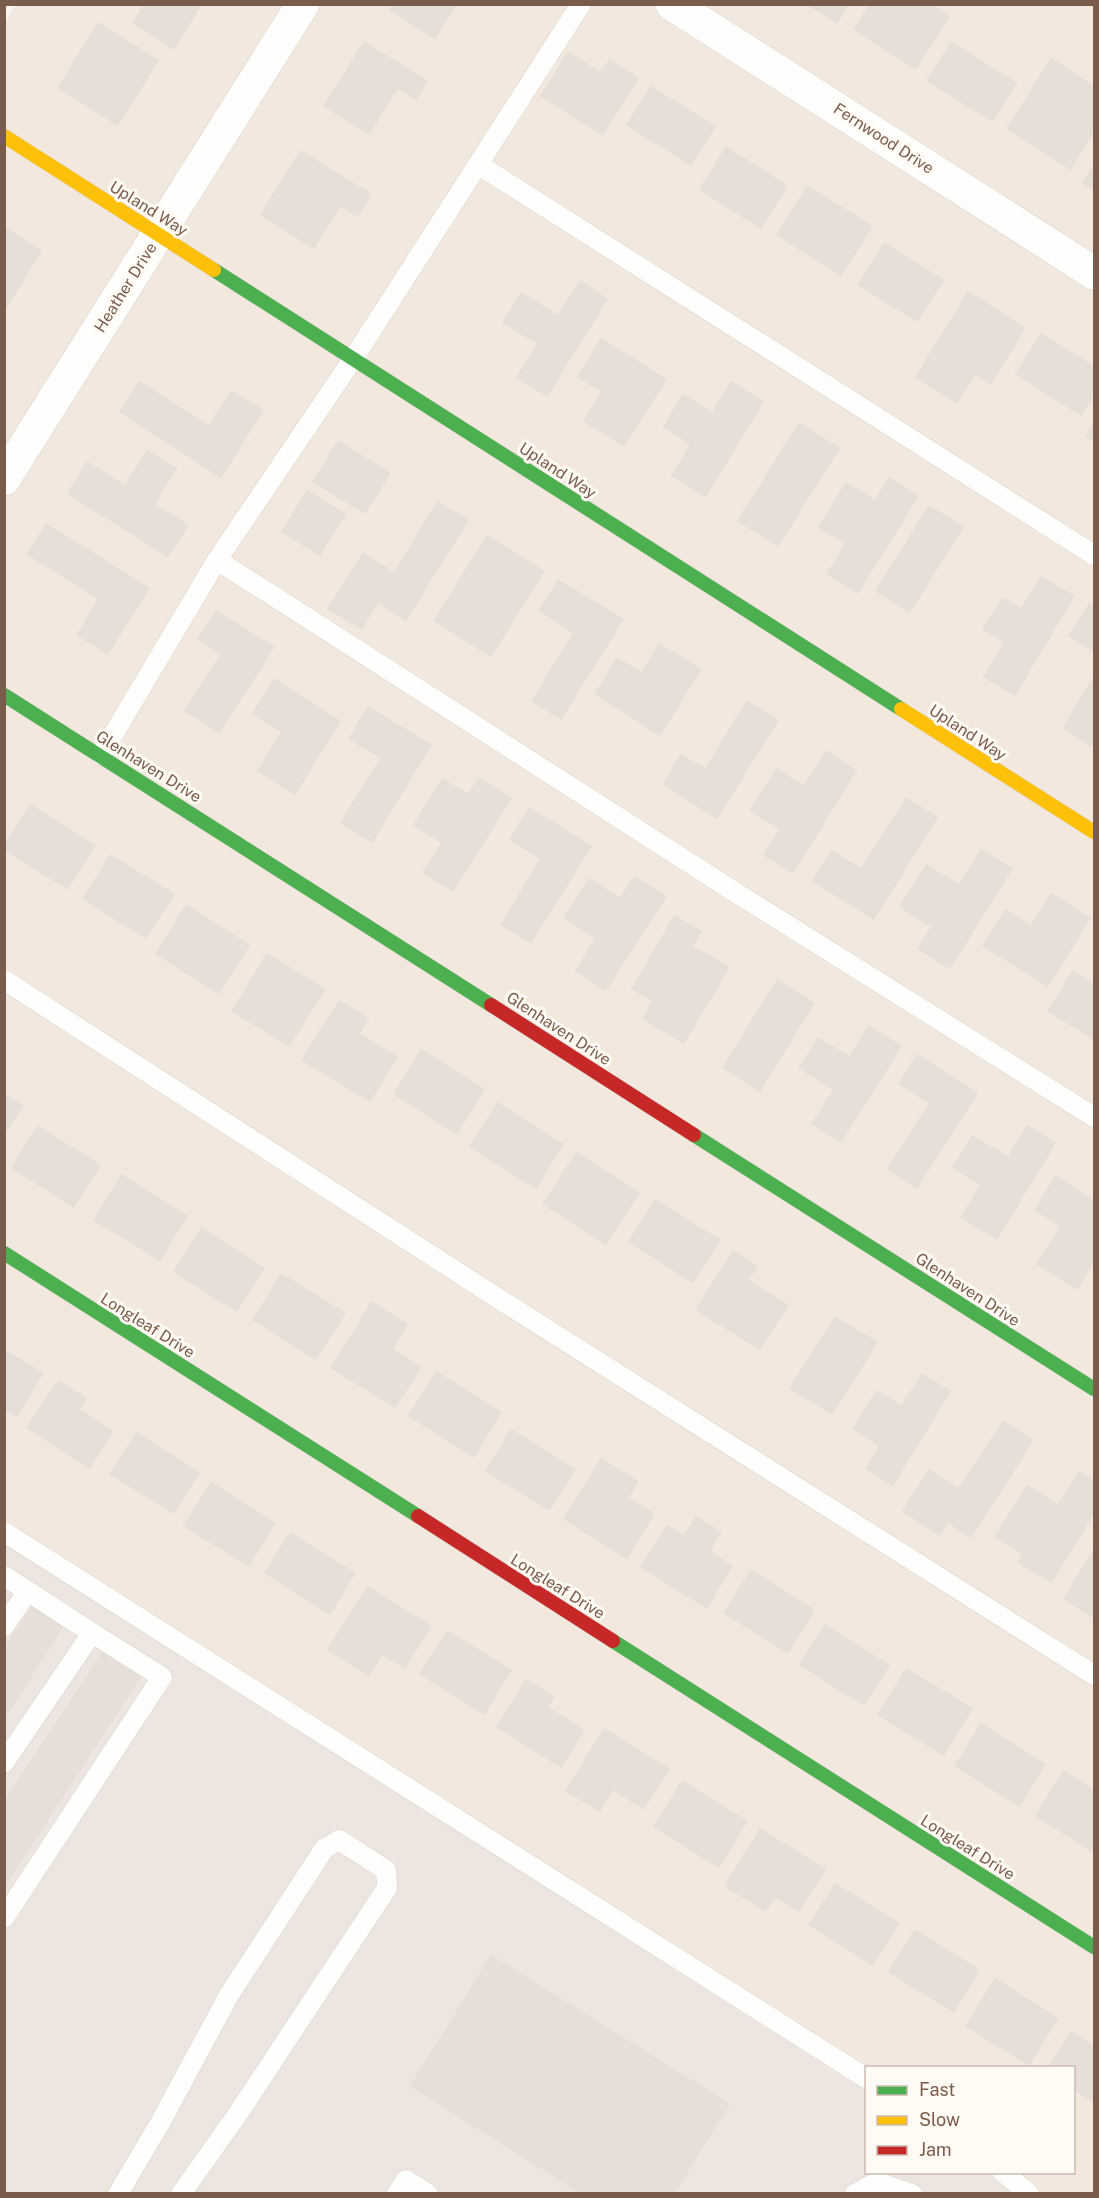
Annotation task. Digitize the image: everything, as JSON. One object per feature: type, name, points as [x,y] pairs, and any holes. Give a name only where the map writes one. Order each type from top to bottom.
[{"type":"street","name":"Heather Drive","points":[[4,479],[303,4]]},
{"type":"street","name":"Fernwood Drive","points":[[672,4],[1095,273]]},
{"type":"street","name":"Upland Way","points":[[4,136],[1095,832]]},
{"type":"street","name":"Glenhaven Drive","points":[[4,695],[1095,1389]]},
{"type":"street","name":"Longleaf Drive","points":[[4,1253],[1095,1947]]},
{"type":"lane","points":[[101,755],[217,560],[354,359],[581,4]]},
{"type":"lane","points":[[479,165],[1095,555]]},
{"type":"lane","points":[[217,560],[727,887],[1095,1117]]},
{"type":"lane","points":[[4,980],[510,1306],[1095,1675]]},
{"type":"lane","points":[[4,1532],[865,2077]]},
{"type":"lane","points":[[4,1576],[162,1677],[4,1918]]},
{"type":"lane","points":[[4,1626],[28,1591]]},
{"type":"lane","points":[[4,1763],[92,1633]]},
{"type":"lane","points":[[118,2193],[160,2123],[229,1995],[324,1849],[339,1840],[386,1870],[387,1888],[237,2115],[181,2193]]},
{"type":"lane","points":[[1005,2174],[1029,2193]]},
{"type":"lane","points":[[397,2193],[406,2180],[428,2193]]},
{"type":"lane","points":[[855,2193],[877,2182],[912,2193]]},
{"type":"shaded area","points":[[16,4],[1094,5],[1094,2193],[1018,2193],[992,2174],[1075,2174],[1075,2066],[865,2066],[865,2090],[5,1543],[4,23]]},
{"type":"shaded area","points":[[4,1543],[865,2090],[865,2174],[990,2174],[1012,2193],[5,2193]]},
{"type":"building","points":[[144,4],[202,4],[174,50],[132,23]]},
{"type":"building","points":[[392,4],[457,4],[435,39],[389,10]]},
{"type":"building","points":[[806,4],[850,4],[837,24]]},
{"type":"building","points":[[869,4],[932,4],[950,16],[916,70],[853,30]]},
{"type":"building","points":[[98,22],[159,60],[118,126],[57,88]]},
{"type":"building","points":[[364,41],[428,81],[416,100],[398,89],[369,135],[323,106]]},
{"type":"building","points":[[951,41],[1017,83],[993,122],[926,81]]},
{"type":"building","points":[[568,51],[600,72],[609,59],[639,78],[603,136],[540,96]]},
{"type":"building","points":[[1051,58],[1094,85],[1094,132],[1071,170],[1006,129]]},
{"type":"building","points":[[651,86],[716,126],[691,166],[626,125]]},
{"type":"building","points":[[726,146],[788,186],[761,229],[699,190]]},
{"type":"building","points":[[300,150],[372,194],[358,217],[341,206],[314,249],[260,215]]},
{"type":"building","points":[[1094,163],[1094,191],[1082,183]]},
{"type":"building","points":[[807,185],[873,226],[841,276],[776,235]]},
{"type":"building","points":[[5,227],[42,251],[5,311]]},
{"type":"building","points":[[884,242],[944,280],[917,322],[857,285]]},
{"type":"building","points":[[580,280],[608,299],[547,397],[516,378],[537,344],[502,323],[521,292],[558,315]]},
{"type":"building","points":[[968,291],[1026,328],[991,385],[975,375],[957,404],[915,377]]},
{"type":"building","points":[[1041,333],[1094,366],[1094,395],[1081,416],[1015,374]]},
{"type":"building","points":[[601,338],[667,379],[624,447],[583,421],[601,392],[577,377]]},
{"type":"building","points":[[139,381],[209,425],[231,390],[264,410],[221,478],[119,412]]},
{"type":"building","points":[[731,381],[764,401],[706,497],[671,476],[690,444],[663,427],[683,393],[712,412]]},
{"type":"building","points":[[799,422],[840,448],[778,547],[737,521]]},
{"type":"building","points":[[1094,422],[1094,442],[1085,436]]},
{"type":"building","points":[[338,440],[391,473],[365,514],[312,482]]},
{"type":"building","points":[[147,450],[177,468],[155,504],[189,525],[168,557],[67,494],[87,461],[125,485]]},
{"type":"building","points":[[889,477],[919,496],[858,594],[826,574],[845,544],[818,527],[846,482],[875,500]]},
{"type":"building","points":[[307,490],[346,514],[320,556],[281,532]]},
{"type":"building","points":[[437,501],[469,520],[406,621],[378,603],[362,630],[327,609],[363,552],[394,572]]},
{"type":"building","points":[[929,505],[964,527],[910,613],[875,591]]},
{"type":"building","points":[[46,523],[150,588],[108,655],[76,635],[98,599],[26,554]]},
{"type":"building","points":[[487,535],[545,571],[491,657],[433,621]]},
{"type":"building","points":[[1041,576],[1075,596],[1015,696],[983,677],[1004,642],[982,629],[1002,597],[1021,608]]},
{"type":"building","points":[[558,579],[624,619],[561,720],[531,701],[573,633],[538,611]]},
{"type":"building","points":[[1089,603],[1094,607],[1094,652],[1068,636]]},
{"type":"building","points":[[216,610],[275,647],[219,733],[184,711],[220,654],[197,639]]},
{"type":"building","points":[[659,643],[702,669],[660,736],[594,694],[617,657],[641,672]]},
{"type":"building","points":[[1094,675],[1094,742],[1092,747],[1062,728]]},
{"type":"building","points":[[274,678],[341,721],[295,795],[257,771],[281,732],[252,714]]},
{"type":"building","points":[[747,700],[779,720],[717,819],[662,784],[681,754],[705,768]]},
{"type":"building","points":[[368,706],[432,745],[372,843],[340,823],[380,758],[348,739]]},
{"type":"building","points":[[826,750],[857,770],[793,874],[763,855],[779,829],[749,811],[776,768],[804,786]]},
{"type":"building","points":[[479,777],[512,798],[453,892],[422,873],[441,843],[413,825],[442,778],[468,794]]},
{"type":"building","points":[[906,797],[938,817],[874,920],[812,881],[831,850],[861,868]]},
{"type":"building","points":[[30,804],[96,845],[68,890],[4,850],[4,845]]},
{"type":"building","points":[[529,807],[592,846],[531,943],[500,925],[540,859],[509,840]]},
{"type":"building","points":[[981,849],[1013,868],[950,969],[917,949],[931,927],[899,907],[926,864],[959,884]]},
{"type":"building","points":[[110,854],[175,894],[146,939],[82,899]]},
{"type":"building","points":[[634,876],[667,896],[606,991],[575,971],[595,938],[563,918],[589,878],[620,898]]},
{"type":"building","points":[[1051,893],[1091,918],[1048,987],[982,946],[1005,909],[1031,925]]},
{"type":"building","points":[[186,904],[250,945],[219,994],[155,954]]},
{"type":"building","points":[[674,915],[702,931],[693,946],[730,967],[684,1044],[642,1019],[652,1001],[631,989]]},
{"type":"building","points":[[267,953],[326,989],[289,1047],[231,1011]]},
{"type":"building","points":[[1073,970],[1094,984],[1094,1040],[1047,1011]]},
{"type":"building","points":[[777,979],[815,1003],[760,1092],[722,1068]]},
{"type":"building","points":[[339,1000],[369,1018],[360,1033],[398,1057],[370,1102],[301,1060]]},
{"type":"building","points":[[868,1025],[902,1046],[841,1143],[811,1124],[833,1090],[798,1068],[818,1037],[849,1056]]},
{"type":"building","points":[[421,1049],[485,1089],[457,1135],[393,1094]]},
{"type":"building","points":[[917,1054],[978,1093],[917,1189],[887,1169],[929,1104],[898,1084]]},
{"type":"building","points":[[4,1094],[24,1106],[4,1135]]},
{"type":"building","points":[[497,1102],[564,1144],[536,1189],[469,1147]]},
{"type":"building","points":[[37,1125],[101,1165],[74,1208],[11,1168]]},
{"type":"building","points":[[1027,1125],[1056,1143],[997,1240],[960,1217],[980,1185],[952,1168],[972,1135],[1008,1156]]},
{"type":"building","points":[[576,1152],[640,1192],[606,1245],[542,1204]]},
{"type":"building","points":[[121,1174],[188,1216],[160,1261],[93,1220]]},
{"type":"building","points":[[1056,1175],[1094,1200],[1094,1261],[1077,1290],[1036,1264],[1060,1226],[1034,1210]]},
{"type":"building","points":[[655,1199],[721,1240],[693,1283],[628,1242]]},
{"type":"building","points":[[201,1227],[265,1268],[237,1312],[173,1272]]},
{"type":"building","points":[[733,1250],[758,1266],[749,1280],[789,1305],[760,1350],[695,1310]]},
{"type":"building","points":[[281,1273],[346,1313],[316,1360],[252,1320]]},
{"type":"building","points":[[372,1301],[408,1324],[393,1349],[422,1367],[395,1408],[330,1368]]},
{"type":"building","points":[[835,1316],[878,1342],[832,1415],[789,1388]]},
{"type":"building","points":[[4,1349],[44,1373],[17,1417],[4,1409]]},
{"type":"building","points":[[436,1371],[502,1412],[474,1458],[408,1416]]},
{"type":"building","points":[[922,1373],[951,1391],[893,1486],[865,1469],[879,1446],[852,1429],[876,1390],[901,1405]]},
{"type":"building","points":[[58,1380],[87,1398],[80,1409],[114,1431],[90,1469],[26,1428]]},
{"type":"building","points":[[1003,1420],[1034,1440],[971,1538],[948,1523],[940,1536],[902,1511],[929,1469],[958,1488]]},
{"type":"building","points":[[511,1429],[576,1469],[550,1511],[485,1471]]},
{"type":"building","points":[[136,1432],[200,1472],[174,1514],[109,1474]]},
{"type":"building","points":[[601,1458],[639,1481],[629,1497],[655,1514],[627,1559],[563,1519]]},
{"type":"building","points":[[1079,1471],[1094,1481],[1094,1514],[1052,1583],[1017,1562],[1022,1554],[994,1537],[1027,1485],[1058,1504]]},
{"type":"building","points":[[211,1482],[276,1523],[249,1567],[183,1526]]},
{"type":"building","points":[[696,1516],[722,1532],[710,1551],[733,1566],[707,1609],[640,1567],[667,1525],[684,1535]]},
{"type":"building","points":[[290,1532],[356,1573],[330,1615],[264,1573]]},
{"type":"building","points":[[1094,1548],[1094,1619],[1063,1599]]},
{"type":"building","points":[[751,1569],[815,1610],[788,1654],[723,1613]]},
{"type":"building","points":[[367,1586],[432,1626],[405,1669],[382,1655],[369,1676],[327,1650]]},
{"type":"building","points":[[32,1605],[64,1626],[4,1720],[4,1648]]},
{"type":"building","points":[[824,1624],[890,1665],[864,1706],[799,1665]]},
{"type":"building","points":[[447,1630],[512,1670],[484,1715],[419,1674]]},
{"type":"building","points":[[102,1652],[141,1677],[4,1888],[4,1801]]},
{"type":"building","points":[[906,1668],[973,1708],[944,1756],[877,1715]]},
{"type":"building","points":[[526,1679],[555,1697],[548,1707],[585,1730],[561,1768],[496,1727]]},
{"type":"building","points":[[981,1723],[1046,1764],[1020,1807],[954,1766]]},
{"type":"building","points":[[604,1728],[670,1769],[644,1810],[613,1790],[600,1812],[565,1791]]},
{"type":"building","points":[[1063,1770],[1094,1790],[1094,1853],[1035,1816]]},
{"type":"building","points":[[682,1780],[748,1821],[719,1868],[653,1827]]},
{"type":"building","points":[[760,1828],[826,1869],[799,1912],[775,1897],[766,1912],[724,1886]]},
{"type":"building","points":[[835,1883],[900,1923],[873,1966],[808,1925]]},
{"type":"building","points":[[915,1929],[980,1970],[954,2013],[888,1972]]},
{"type":"building","points":[[491,1955],[730,2104],[674,2194],[581,2194],[410,2086]]},
{"type":"building","points":[[995,1978],[1059,2018],[1029,2066],[965,2026]]},
{"type":"building","points":[[1071,2031],[1094,2046],[1094,2103],[1075,2091],[1075,2066],[1049,2066]]},
{"type":"traffic: fast","points":[[214,270],[901,709]]},
{"type":"traffic: fast","points":[[4,695],[491,1005]]},
{"type":"traffic: fast","points":[[694,1135],[1094,1389]]},
{"type":"traffic: fast","points":[[4,1253],[418,1516]]},
{"type":"traffic: fast","points":[[613,1641],[1094,1947]]},
{"type":"traffic: slow","points":[[4,136],[214,270]]},
{"type":"traffic: slow","points":[[901,709],[1094,832]]},
{"type":"traffic: jam","points":[[491,1005],[694,1135]]},
{"type":"traffic: jam","points":[[418,1516],[613,1641]]}]
